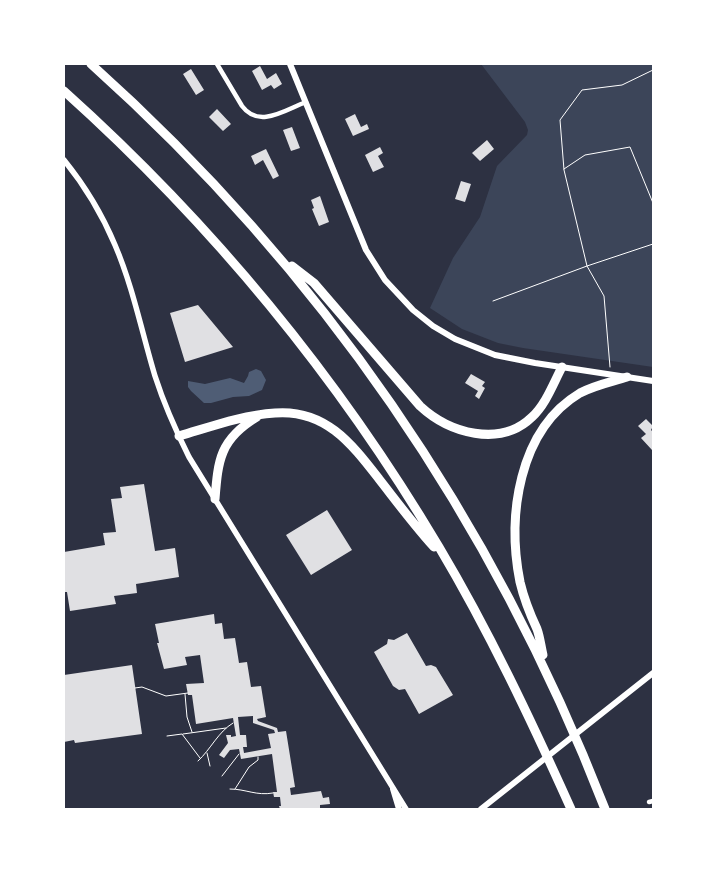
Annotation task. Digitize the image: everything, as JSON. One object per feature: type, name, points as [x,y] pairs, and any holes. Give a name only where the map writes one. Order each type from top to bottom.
[{"type":"highway","points":[[91,64],[193,160],[279,255],[366,366],[425,453],[494,568],[548,675],[605,809]]},
{"type":"highway","points":[[64,91],[119,142],[189,213],[229,257],[287,326],[374,446],[447,562],[506,670],[571,809]]},
{"type":"highway","points":[[279,255],[314,283],[420,406],[437,420],[454,428],[470,433],[491,434],[506,432],[520,426],[539,410],[562,368]]},
{"type":"highway","points":[[548,675],[537,631],[523,595],[518,568],[516,524],[518,499],[523,476],[535,442],[560,408],[574,397],[589,389],[627,377]]},
{"type":"highway","points":[[178,436],[246,417],[278,413],[300,415],[314,419],[335,430],[353,447],[417,529],[447,562]]},
{"type":"highway","points":[[214,500],[218,467],[224,447],[239,429],[259,416]]},
{"type":"main road","points":[[290,64],[366,250],[385,280],[403,301],[433,326],[468,345],[503,357],[562,368],[653,381]]},
{"type":"main road","points":[[481,809],[653,673]]},
{"type":"main road","points":[[393,789],[399,809]]},
{"type":"street","points":[[217,64],[242,106],[247,113],[254,117],[268,117],[306,102]]},
{"type":"street","points":[[64,160],[95,203],[115,243],[158,385],[178,436],[189,458],[406,809]]},
{"type":"path","points":[[610,375],[609,338],[604,296],[587,266],[564,170],[560,120],[582,90],[622,85],[653,70]]},
{"type":"path","points":[[564,170],[585,155],[630,147],[653,203]]},
{"type":"path","points":[[493,301],[653,244]]},
{"type":"path","points":[[135,688],[142,687],[166,696],[186,694],[188,717],[192,733]]},
{"type":"path","points":[[182,734],[199,760],[219,736],[233,723]]},
{"type":"path","points":[[167,736],[228,727]]},
{"type":"path","points":[[206,752],[210,766]]},
{"type":"path","points":[[222,776],[239,754]]},
{"type":"path","points":[[235,789],[249,767],[256,763],[258,757]]},
{"type":"path","points":[[230,789],[242,789],[261,796],[273,793]]},
{"type":"shaded area","points":[[481,64],[653,64],[653,367],[498,343],[462,329],[430,308],[453,258],[480,217],[497,166],[527,135],[528,130],[525,122]]},
{"type":"shaded area","points":[[256,369],[261,371],[266,380],[262,390],[249,396],[204,403],[188,387],[188,381],[205,384],[230,378],[244,383],[249,372]]},
{"type":"building","points":[[260,66],[267,79],[276,73],[282,84],[274,89],[271,85],[262,90],[252,71]]},
{"type":"building","points":[[191,69],[204,90],[196,95],[183,74]]},
{"type":"building","points":[[217,109],[231,124],[223,131],[209,117]]},
{"type":"building","points":[[355,114],[361,127],[367,124],[369,129],[353,136],[345,119]]},
{"type":"building","points":[[292,127],[300,148],[291,151],[283,130]]},
{"type":"building","points":[[487,140],[494,149],[480,161],[472,153]]},
{"type":"building","points":[[380,147],[383,153],[378,156],[384,167],[373,172],[365,155]]},
{"type":"building","points":[[266,149],[279,176],[273,179],[263,160],[255,165],[251,156]]},
{"type":"building","points":[[461,181],[471,184],[465,202],[455,199]]},
{"type":"building","points":[[320,196],[329,222],[319,226],[312,209],[314,208],[311,200]]},
{"type":"building","points":[[198,305],[233,347],[185,362],[170,313]]},
{"type":"building","points":[[471,374],[485,382],[482,386],[485,388],[479,399],[475,396],[478,391],[465,383]]},
{"type":"building","points":[[646,419],[653,426],[651,430],[653,432],[652,450],[641,438],[646,434],[638,426]]},
{"type":"building","points":[[144,484],[155,551],[175,548],[179,577],[136,584],[137,593],[114,596],[116,604],[70,611],[67,592],[64,592],[64,552],[105,545],[103,533],[116,532],[111,499],[122,498],[120,487]]},
{"type":"building","points":[[327,510],[352,550],[311,575],[286,535]]},
{"type":"building","points":[[214,614],[215,624],[222,623],[224,639],[235,638],[239,663],[247,662],[251,687],[261,686],[266,717],[257,719],[258,721],[277,728],[278,732],[286,731],[295,787],[290,788],[291,795],[321,791],[323,798],[329,797],[330,804],[320,805],[320,809],[280,809],[280,797],[274,797],[273,792],[277,792],[272,754],[241,759],[239,749],[230,750],[224,758],[219,755],[228,743],[226,735],[236,736],[233,718],[196,724],[192,695],[188,695],[186,684],[204,683],[200,655],[185,657],[187,665],[164,669],[157,643],[159,643],[155,624]],"holes":[[[253,716],[253,723],[274,730],[275,733],[268,734],[271,748],[244,753],[243,747],[247,747],[246,735],[240,735],[238,717]]]},
{"type":"building","points":[[407,633],[426,666],[436,667],[453,695],[419,714],[405,689],[399,690],[393,686],[374,652],[387,644],[388,639],[394,640]]},
{"type":"building","points":[[132,665],[142,734],[75,743],[74,740],[64,742],[64,675]]}]
